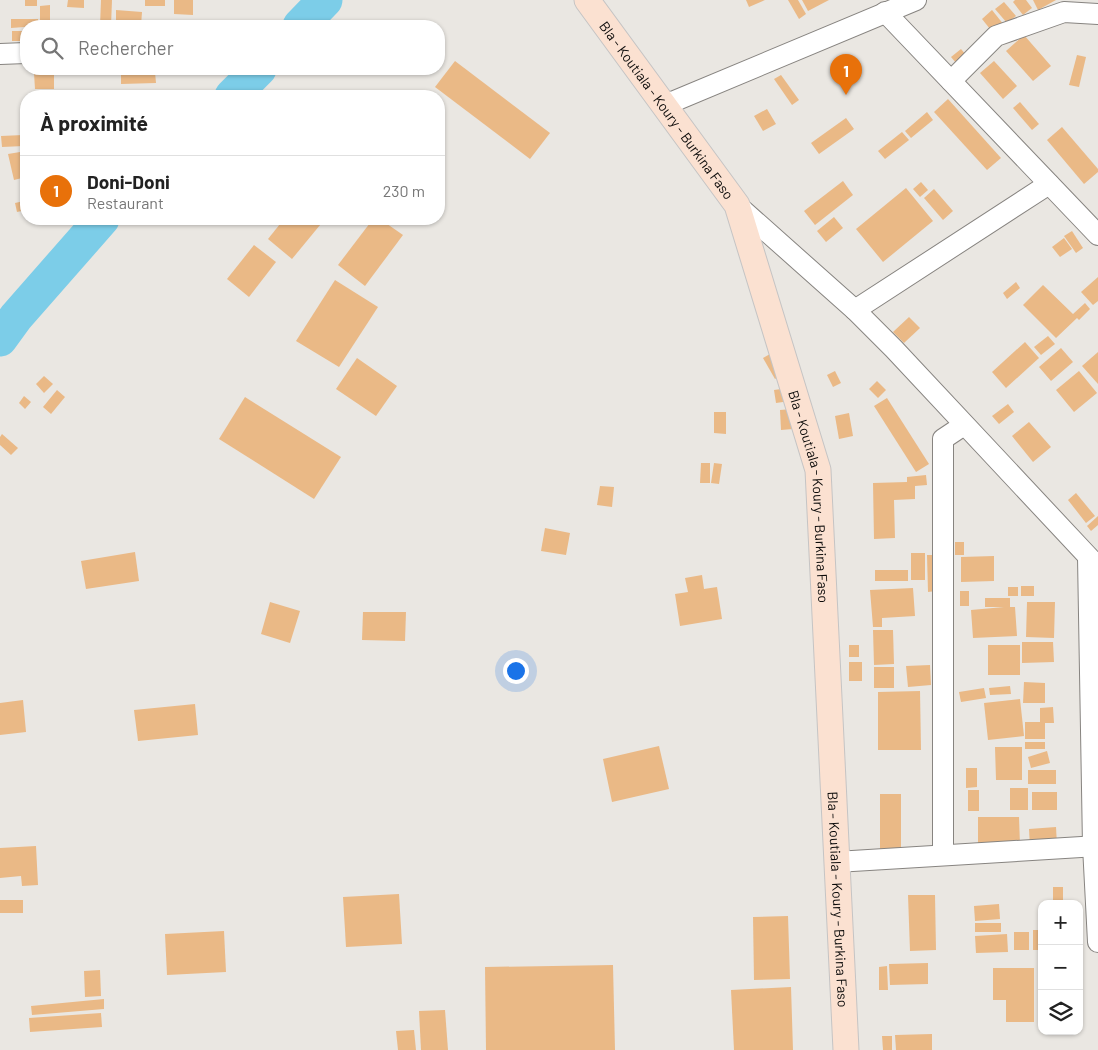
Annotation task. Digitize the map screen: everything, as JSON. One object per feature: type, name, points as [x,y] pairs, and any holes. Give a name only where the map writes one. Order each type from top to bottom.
[{"type":"main road","name":"Bla - Koutiala - Koury - Burkina Faso","points":[[587,0],[737,205],[818,470],[846,1050]]},
{"type":"street","points":[[665,105],[916,0]]},
{"type":"street","points":[[1096,0],[1098,5]]},
{"type":"street","points":[[885,12],[1098,235]]},
{"type":"street","points":[[951,81],[996,36],[1064,12],[1098,14]]},
{"type":"street","points":[[0,54],[20,53]]},
{"type":"street","points":[[855,310],[1050,184]]},
{"type":"street","points":[[737,205],[855,310],[1093,562],[1098,942]]},
{"type":"street","points":[[942,855],[942,439],[964,425]]},
{"type":"street","points":[[836,862],[1096,846]]},
{"type":"building","points":[[25,0],[37,0],[37,6],[25,6]]},
{"type":"building","points":[[68,0],[84,0],[84,8],[67,7]]},
{"type":"building","points":[[101,0],[112,0],[111,20],[100,20]]},
{"type":"building","points":[[145,0],[165,0],[165,6],[145,6]]},
{"type":"building","points":[[174,0],[193,0],[193,15],[174,14]]},
{"type":"building","points":[[746,0],[765,0],[749,7]]},
{"type":"building","points":[[788,0],[798,0],[806,14],[799,19]]},
{"type":"building","points":[[802,0],[829,0],[808,11]]},
{"type":"building","points":[[1015,0],[1026,0],[1032,8],[1023,15],[1013,2]]},
{"type":"building","points":[[1033,0],[1056,0],[1038,10]]},
{"type":"building","points":[[1004,2],[1016,16],[1007,23],[995,9]]},
{"type":"building","points":[[50,5],[50,20],[40,20],[40,6]]},
{"type":"building","points":[[116,10],[142,12],[141,20],[116,20]]},
{"type":"building","points":[[992,10],[1004,25],[994,34],[982,19]]},
{"type":"building","points":[[11,19],[38,19],[20,20],[20,27],[11,28]]},
{"type":"building","points":[[12,31],[20,31],[20,41],[12,41]]},
{"type":"building","points":[[1024,35],[1051,66],[1033,81],[1006,51]]},
{"type":"building","points":[[961,49],[966,55],[957,64],[951,57]]},
{"type":"building","points":[[1077,55],[1086,57],[1079,87],[1069,85]]},
{"type":"building","points":[[455,61],[550,133],[530,159],[445,95],[445,90],[439,90],[435,87]]},
{"type":"building","points":[[994,61],[1017,86],[1003,99],[980,73]]},
{"type":"building","points":[[34,75],[54,75],[54,89],[35,89]]},
{"type":"building","points":[[121,75],[155,75],[156,83],[121,84]]},
{"type":"building","points":[[781,75],[799,100],[792,105],[774,79]]},
{"type":"building","points":[[948,99],[1001,158],[987,170],[934,112]]},
{"type":"building","points":[[1020,102],[1039,124],[1032,130],[1013,108]]},
{"type":"building","points":[[767,109],[776,124],[763,131],[754,116]]},
{"type":"building","points":[[927,112],[933,120],[911,138],[905,131]]},
{"type":"building","points":[[846,118],[854,129],[819,154],[811,143]]},
{"type":"building","points":[[1062,127],[1098,169],[1098,172],[1084,184],[1047,140]]},
{"type":"building","points":[[902,132],[909,140],[885,159],[878,151]]},
{"type":"building","points":[[20,135],[20,146],[2,147],[1,136]]},
{"type":"building","points":[[20,152],[20,178],[14,180],[8,154]]},
{"type":"building","points":[[843,181],[853,195],[815,225],[804,211]]},
{"type":"building","points":[[921,182],[928,190],[920,197],[913,189]]},
{"type":"building","points":[[906,188],[933,221],[883,262],[856,229]]},
{"type":"building","points":[[934,189],[953,211],[943,220],[924,198]]},
{"type":"building","points":[[20,202],[20,211],[17,212],[15,203]]},
{"type":"building","points":[[834,217],[843,228],[826,242],[817,231]]},
{"type":"building","points":[[279,225],[320,225],[292,259],[268,239]]},
{"type":"building","points":[[368,225],[389,225],[403,235],[365,286],[338,265]]},
{"type":"building","points":[[1072,231],[1083,248],[1076,253],[1064,236]]},
{"type":"building","points":[[1064,238],[1072,249],[1060,257],[1052,247]]},
{"type":"building","points":[[254,245],[276,262],[249,297],[227,279]]},
{"type":"building","points":[[1098,277],[1098,301],[1093,305],[1081,292]]},
{"type":"building","points":[[335,280],[378,307],[339,367],[296,341]]},
{"type":"building","points":[[1016,282],[1020,288],[1007,299],[1003,293]]},
{"type":"building","points":[[1043,285],[1073,314],[1085,303],[1090,309],[1079,320],[1077,318],[1056,338],[1023,305]]},
{"type":"building","points":[[909,317],[920,328],[904,343],[893,332]]},
{"type":"building","points":[[1048,336],[1055,344],[1041,355],[1034,347]]},
{"type":"building","points":[[1025,342],[1039,358],[1006,388],[992,372]]},
{"type":"building","points":[[1061,348],[1073,362],[1051,381],[1039,367]]},
{"type":"building","points":[[777,350],[789,370],[775,379],[763,358]]},
{"type":"building","points":[[1098,352],[1098,384],[1082,366]]},
{"type":"building","points":[[357,358],[397,386],[376,416],[336,389]]},
{"type":"building","points":[[835,371],[841,383],[833,387],[827,375]]},
{"type":"building","points":[[1079,371],[1097,393],[1074,412],[1056,390]]},
{"type":"building","points":[[44,376],[53,384],[44,393],[36,384]]},
{"type":"building","points":[[877,381],[886,390],[878,398],[869,389]]},
{"type":"building","points":[[788,388],[790,401],[776,403],[774,390]]},
{"type":"building","points":[[57,390],[65,397],[51,414],[43,407]]},
{"type":"building","points":[[24,396],[31,402],[25,409],[19,403]]},
{"type":"building","points":[[245,397],[341,457],[314,499],[219,439]]},
{"type":"building","points":[[887,398],[929,464],[916,472],[874,406]]},
{"type":"building","points":[[1008,404],[1014,412],[999,424],[992,416]]},
{"type":"building","points":[[792,409],[793,429],[781,430],[780,410]]},
{"type":"building","points":[[714,412],[726,412],[726,434],[714,433]]},
{"type":"building","points":[[849,413],[853,436],[839,439],[835,416]]},
{"type":"building","points":[[1029,422],[1051,447],[1033,462],[1012,436]]},
{"type":"building","points":[[2,434],[18,448],[11,455],[0,445]]},
{"type":"building","points":[[701,463],[710,463],[710,483],[700,483]]},
{"type":"building","points":[[714,463],[722,464],[719,484],[711,483]]},
{"type":"building","points":[[926,475],[927,485],[915,486],[915,499],[894,500],[895,538],[874,539],[873,483],[907,482],[907,477]]},
{"type":"building","points":[[600,486],[614,487],[612,507],[597,505]]},
{"type":"building","points":[[1076,493],[1095,516],[1086,523],[1068,500]]},
{"type":"building","points":[[1098,516],[1098,525],[1091,531],[1087,526]]},
{"type":"building","points":[[545,528],[570,533],[566,555],[541,551]]},
{"type":"building","points":[[955,542],[964,542],[964,555],[955,555]]},
{"type":"building","points":[[135,552],[139,581],[86,589],[81,561]]},
{"type":"building","points":[[911,553],[925,553],[925,580],[911,580]]},
{"type":"building","points":[[927,555],[935,555],[936,591],[928,592]]},
{"type":"building","points":[[994,556],[994,581],[961,582],[961,557]]},
{"type":"building","points":[[875,570],[908,570],[908,581],[875,581]]},
{"type":"building","points":[[702,575],[704,589],[717,587],[722,619],[680,626],[675,594],[688,592],[685,578]]},
{"type":"building","points":[[1021,586],[1034,586],[1034,596],[1021,596]]},
{"type":"building","points":[[1008,587],[1018,587],[1018,596],[1008,596]]},
{"type":"building","points":[[913,588],[915,616],[882,618],[882,627],[873,627],[870,590]]},
{"type":"building","points":[[960,591],[969,591],[969,606],[960,606]]},
{"type":"building","points":[[985,598],[1010,598],[1010,607],[1015,607],[1017,636],[973,638],[971,610],[1004,607],[985,607]]},
{"type":"building","points":[[270,602],[300,611],[290,643],[261,634]]},
{"type":"building","points":[[1027,602],[1055,602],[1054,638],[1026,637]]},
{"type":"building","points":[[363,612],[406,612],[405,641],[362,640]]},
{"type":"building","points":[[873,630],[893,630],[894,664],[874,665]]},
{"type":"building","points":[[1022,642],[1053,642],[1054,662],[1022,663]]},
{"type":"building","points":[[849,645],[859,645],[859,657],[849,657]]},
{"type":"building","points":[[988,645],[1020,645],[1020,675],[988,675]]},
{"type":"building","points":[[849,662],[862,662],[862,681],[849,681]]},
{"type":"building","points":[[930,665],[931,685],[908,687],[906,666]]},
{"type":"building","points":[[874,667],[894,667],[894,688],[874,688]]},
{"type":"building","points":[[1024,682],[1045,683],[1045,703],[1023,703]]},
{"type":"building","points":[[1010,686],[1011,694],[990,695],[989,688]]},
{"type":"building","points":[[984,688],[986,698],[961,702],[959,692]]},
{"type":"building","points":[[920,691],[921,750],[878,750],[878,692]]},
{"type":"building","points":[[1020,699],[1024,736],[988,740],[984,703]]},
{"type":"building","points":[[23,700],[26,732],[0,735],[0,703]]},
{"type":"building","points":[[195,704],[198,735],[138,741],[134,710]]},
{"type":"building","points":[[1053,707],[1054,723],[1045,723],[1045,739],[1025,739],[1025,722],[1040,722],[1040,708]]},
{"type":"building","points":[[1025,742],[1045,742],[1045,749],[1025,749]]},
{"type":"building","points":[[659,746],[669,789],[612,802],[603,759]]},
{"type":"building","points":[[995,747],[1022,747],[1022,780],[996,780]]},
{"type":"building","points":[[1047,751],[1050,763],[1031,768],[1028,757]]},
{"type":"building","points":[[966,768],[977,768],[977,787],[966,788]]},
{"type":"building","points":[[1028,770],[1056,770],[1056,784],[1028,784]]},
{"type":"building","points":[[1010,788],[1028,788],[1028,810],[1010,810]]},
{"type":"building","points":[[968,790],[979,790],[979,811],[968,811]]},
{"type":"building","points":[[1032,792],[1057,792],[1057,810],[1032,810]]},
{"type":"building","points":[[880,794],[901,794],[901,851],[880,851]]},
{"type":"building","points":[[978,817],[1019,817],[1020,845],[978,846]]},
{"type":"building","points":[[1056,827],[1057,845],[1030,847],[1029,829]]},
{"type":"building","points":[[36,846],[38,885],[22,886],[21,876],[0,878],[0,848]]},
{"type":"building","points":[[1053,887],[1063,887],[1063,900],[1053,900]]},
{"type":"building","points":[[399,894],[402,944],[346,947],[343,897]]},
{"type":"building","points":[[908,895],[935,895],[936,950],[910,951]]},
{"type":"building","points":[[0,900],[23,900],[23,913],[0,913]]},
{"type":"building","points":[[999,904],[1000,919],[975,921],[974,906]]},
{"type":"building","points":[[788,916],[790,979],[754,980],[753,917]]},
{"type":"building","points":[[975,923],[1001,923],[1001,932],[975,932]]},
{"type":"building","points":[[1033,930],[1038,930],[1038,950],[1033,950]]},
{"type":"building","points":[[224,931],[226,972],[167,975],[165,934]]},
{"type":"building","points":[[1014,932],[1029,932],[1029,950],[1014,950]]},
{"type":"building","points":[[1007,934],[1008,952],[976,953],[975,936]]},
{"type":"building","points":[[928,963],[928,984],[890,985],[889,964]]},
{"type":"building","points":[[613,965],[615,1050],[486,1050],[485,967]]},
{"type":"building","points":[[887,966],[888,990],[879,990],[879,967]]},
{"type":"building","points":[[993,968],[1034,968],[1034,1022],[1006,1022],[1006,1000],[993,1000]]},
{"type":"building","points":[[100,970],[101,996],[85,997],[84,971]]},
{"type":"building","points":[[791,987],[793,1050],[734,1050],[731,990]]},
{"type":"building","points":[[104,999],[104,1009],[32,1015],[31,1006]]},
{"type":"building","points":[[445,1010],[448,1050],[421,1050],[419,1011]]},
{"type":"building","points":[[101,1013],[102,1027],[30,1032],[29,1018]]},
{"type":"building","points":[[414,1030],[416,1050],[398,1050],[396,1031]]},
{"type":"building","points":[[932,1034],[932,1050],[896,1050],[895,1035]]},
{"type":"building","points":[[882,1036],[892,1036],[892,1050],[883,1050]]},
{"type":"waterway","points":[[306,20],[325,0]]},
{"type":"waterway","points":[[238,90],[253,75]]},
{"type":"waterway","points":[[0,339],[16,317],[97,225]]},
{"type":"place","name":"Doni-Doni","points":[[846,95]]}]
